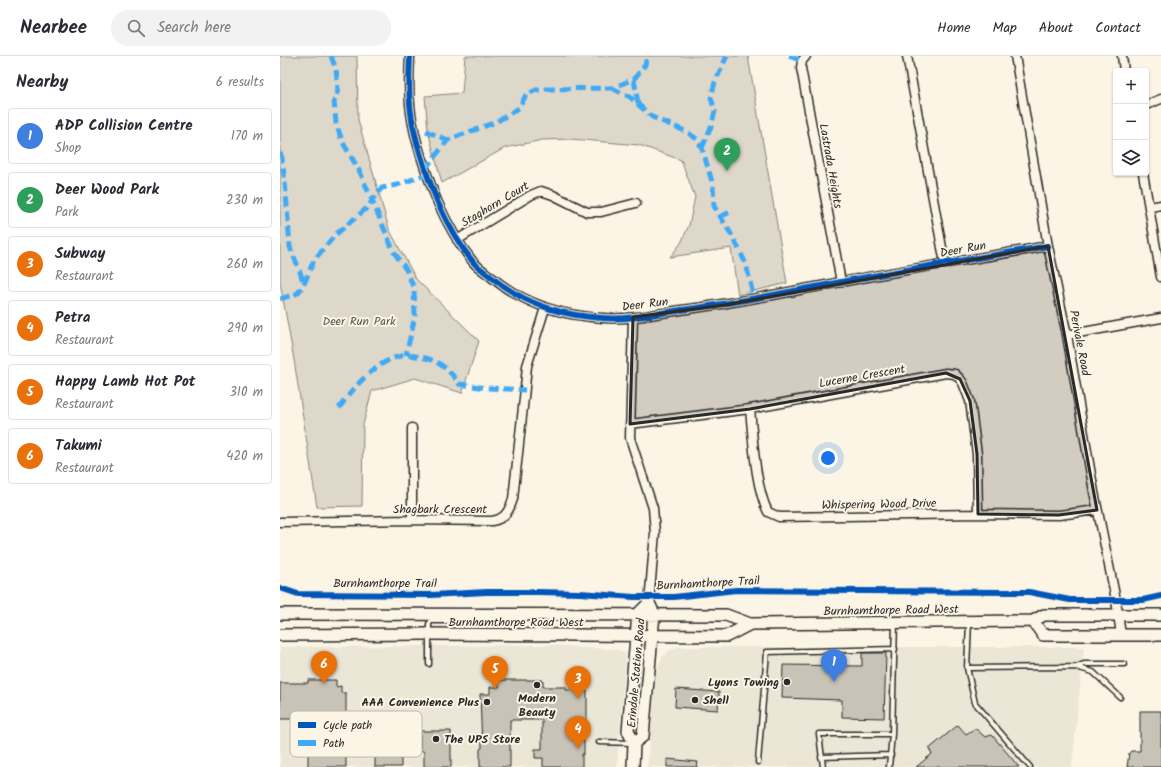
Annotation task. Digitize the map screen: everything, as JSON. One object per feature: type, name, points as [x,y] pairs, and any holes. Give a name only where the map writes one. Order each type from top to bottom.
[{"type":"main road","name":"Erindale Station Road","points":[[633,767],[634,743],[628,731],[638,614],[649,603],[654,614],[643,736],[634,743]]},
{"type":"main road","name":"Burnhamthorpe Road West","points":[[280,614],[726,615],[750,624],[1033,621],[1044,615],[1161,615]]},
{"type":"main road","points":[[1033,621],[1043,635],[1161,635]]},
{"type":"main road","name":"Burnhamthorpe Road West","points":[[280,635],[428,634],[727,636],[750,624]]},
{"type":"street","name":"Deer Run","points":[[410,56],[409,80],[411,114],[418,146],[430,183],[443,215],[458,240],[476,265],[496,282],[521,298],[545,308],[570,314],[604,318],[633,317],[725,305],[840,282],[1048,246]]},
{"type":"street","name":"Lastrada Heights","points":[[806,56],[802,61],[801,68],[840,282]]},
{"type":"street","points":[[907,56],[944,264]]},
{"type":"street","name":"Perivale Road","points":[[1015,56],[1048,246],[1067,335],[1097,510],[1121,635]]},
{"type":"street","points":[[1122,56],[1124,68]]},
{"type":"street","points":[[1148,104],[1161,99]]},
{"type":"street","points":[[1144,176],[1161,277]]},
{"type":"street","name":"Staghorn Court","points":[[458,240],[530,195],[541,191],[553,195],[587,212],[601,212],[636,202]]},
{"type":"street","points":[[1150,207],[1161,206]]},
{"type":"street","name":"Shagbark Crescent","points":[[280,522],[412,520],[492,521],[500,520],[505,516],[513,499],[527,366],[545,308]]},
{"type":"street","name":"Erindale Station Road","points":[[633,317],[630,438],[652,508],[655,533],[649,603]]},
{"type":"street","points":[[1067,335],[1161,318]]},
{"type":"street","name":"Lucerne Crescent","points":[[630,424],[750,408],[946,372],[955,374],[963,383],[970,401],[977,454],[978,514]]},
{"type":"street","name":"Whispering Wood Drive","points":[[750,408],[762,498],[768,512],[779,517],[978,514],[1059,515],[1097,510]]},
{"type":"street","points":[[412,428],[412,520]]},
{"type":"lane","points":[[428,664],[428,634],[429,624],[431,621],[473,621],[481,614]]},
{"type":"lane","points":[[969,622],[968,668],[975,703],[1030,767]]},
{"type":"lane","points":[[889,767],[892,734],[895,623]]},
{"type":"lane","points":[[758,762],[767,652],[895,649]]},
{"type":"lane","points":[[1076,667],[1084,664],[1124,664]]},
{"type":"lane","points":[[968,668],[1076,667],[1093,672],[1120,697]]},
{"type":"lane","points":[[823,767],[819,734],[892,734]]},
{"type":"lane","points":[[600,742],[634,743]]},
{"type":"lane","points":[[821,757],[890,755]]},
{"type":"highlighted area","points":[[1048,246],[1097,510],[1059,515],[978,514],[977,454],[970,401],[960,379],[946,373],[750,409],[630,424],[633,317],[725,305]]},
{"type":"shaded area","points":[[554,645],[616,649],[625,653],[626,655],[617,767],[280,767],[280,647]]},
{"type":"shaded area","points":[[678,647],[1084,647],[1072,767],[647,767],[657,670],[662,657],[669,651]]},
{"type":"green space","name":"Deer Run Park","points":[[280,56],[357,56],[358,120],[389,229],[416,279],[479,341],[462,393],[415,378],[372,391],[363,425],[362,506],[317,507],[280,282]]},
{"type":"green space","points":[[465,56],[748,56],[787,283],[738,295],[731,248],[670,257],[681,243],[689,225],[695,197],[681,160],[639,145],[571,139],[542,140],[505,148],[442,183],[428,131],[425,96],[462,93]]},
{"type":"building","points":[[862,653],[886,653],[884,718],[842,717],[842,700],[782,698],[783,665],[862,666]]},
{"type":"building","points":[[308,680],[336,680],[336,687],[341,686],[341,693],[346,693],[346,711],[290,711],[290,719],[280,719],[280,683],[308,683]]},
{"type":"building","points":[[499,680],[543,680],[543,687],[566,687],[566,690],[587,690],[587,719],[584,719],[584,754],[582,754],[582,767],[543,767],[543,758],[535,758],[535,749],[542,749],[542,720],[510,720],[510,767],[480,767],[480,749],[482,748],[480,694],[490,694],[490,687],[499,687]]},
{"type":"building","points":[[676,689],[719,692],[718,710],[675,707]]},
{"type":"building","points":[[1140,711],[1161,711],[1161,767],[1127,767],[1129,753],[1131,751],[1140,751]]},
{"type":"building","points":[[958,725],[966,734],[976,729],[985,737],[992,735],[1019,767],[916,767],[932,754],[929,749]]},
{"type":"building","points":[[422,731],[451,731],[451,767],[424,767],[424,752],[422,750]]},
{"type":"building","points":[[308,757],[346,757],[346,767],[308,767]]},
{"type":"building","points":[[375,757],[401,757],[401,767],[375,767]]},
{"type":"building","points":[[667,759],[698,762],[697,767],[667,767]]},
{"type":"marked path","points":[[331,56],[336,69],[338,90],[334,101],[336,123],[342,141],[360,172],[394,252],[407,271],[414,289],[415,316],[406,355]]},
{"type":"marked path","points":[[425,169],[448,140],[496,122],[519,108],[526,95],[536,90],[547,89],[612,88],[634,79],[645,65],[647,56]]},
{"type":"marked path","points":[[702,148],[711,127],[715,111],[711,98],[715,82],[727,56]]},
{"type":"marked path","points":[[789,56],[802,61]]},
{"type":"marked path","points":[[634,79],[638,103]]},
{"type":"marked path","points":[[612,88],[630,97],[652,117],[685,131],[697,139],[702,148],[713,185],[714,206],[734,239],[746,264],[754,299]]},
{"type":"marked path","points":[[426,131],[448,140]]},
{"type":"marked path","points":[[280,153],[282,158],[286,192],[290,247],[304,284]]},
{"type":"marked path","points":[[280,299],[298,293],[304,284],[314,260],[335,235],[368,207],[376,194],[382,188],[397,185],[427,174]]},
{"type":"marked path","points":[[720,217],[732,211]]},
{"type":"marked path","points":[[339,408],[367,375],[385,362],[405,355],[432,360],[452,374],[459,384],[487,388],[525,390]]},
{"type":"cycle path","points":[[410,56],[409,99],[415,136],[434,193],[454,234],[474,263],[502,285],[529,301],[557,311],[587,317],[603,318],[642,316],[736,302],[882,274],[1048,246]]},
{"type":"cycle path","name":"Burnhamthorpe Trail","points":[[280,588],[298,594],[431,595],[486,592],[538,592],[634,597],[674,597],[736,590],[1029,592],[1070,600],[1143,600],[1161,596]]},
{"type":"place","name":"Deer Wood Park","points":[[727,171]]},
{"type":"place","name":"Lyons Towing","points":[[787,682]]},
{"type":"place","name":"ADP Collision Centre","points":[[834,682]]},
{"type":"place","name":"Takumi","points":[[324,684]]},
{"type":"place","name":"Modern Beauty","points":[[537,685]]},
{"type":"place","name":"Happy Lamb Hot Pot","points":[[495,689]]},
{"type":"place","name":"Subway","points":[[578,699]]},
{"type":"place","name":"Shell","points":[[695,700]]},
{"type":"place","name":"AAA Convenience Plus","points":[[487,702]]},
{"type":"place","name":"The UPS Store","points":[[436,739]]},
{"type":"place","name":"Petra","points":[[578,749]]}]
